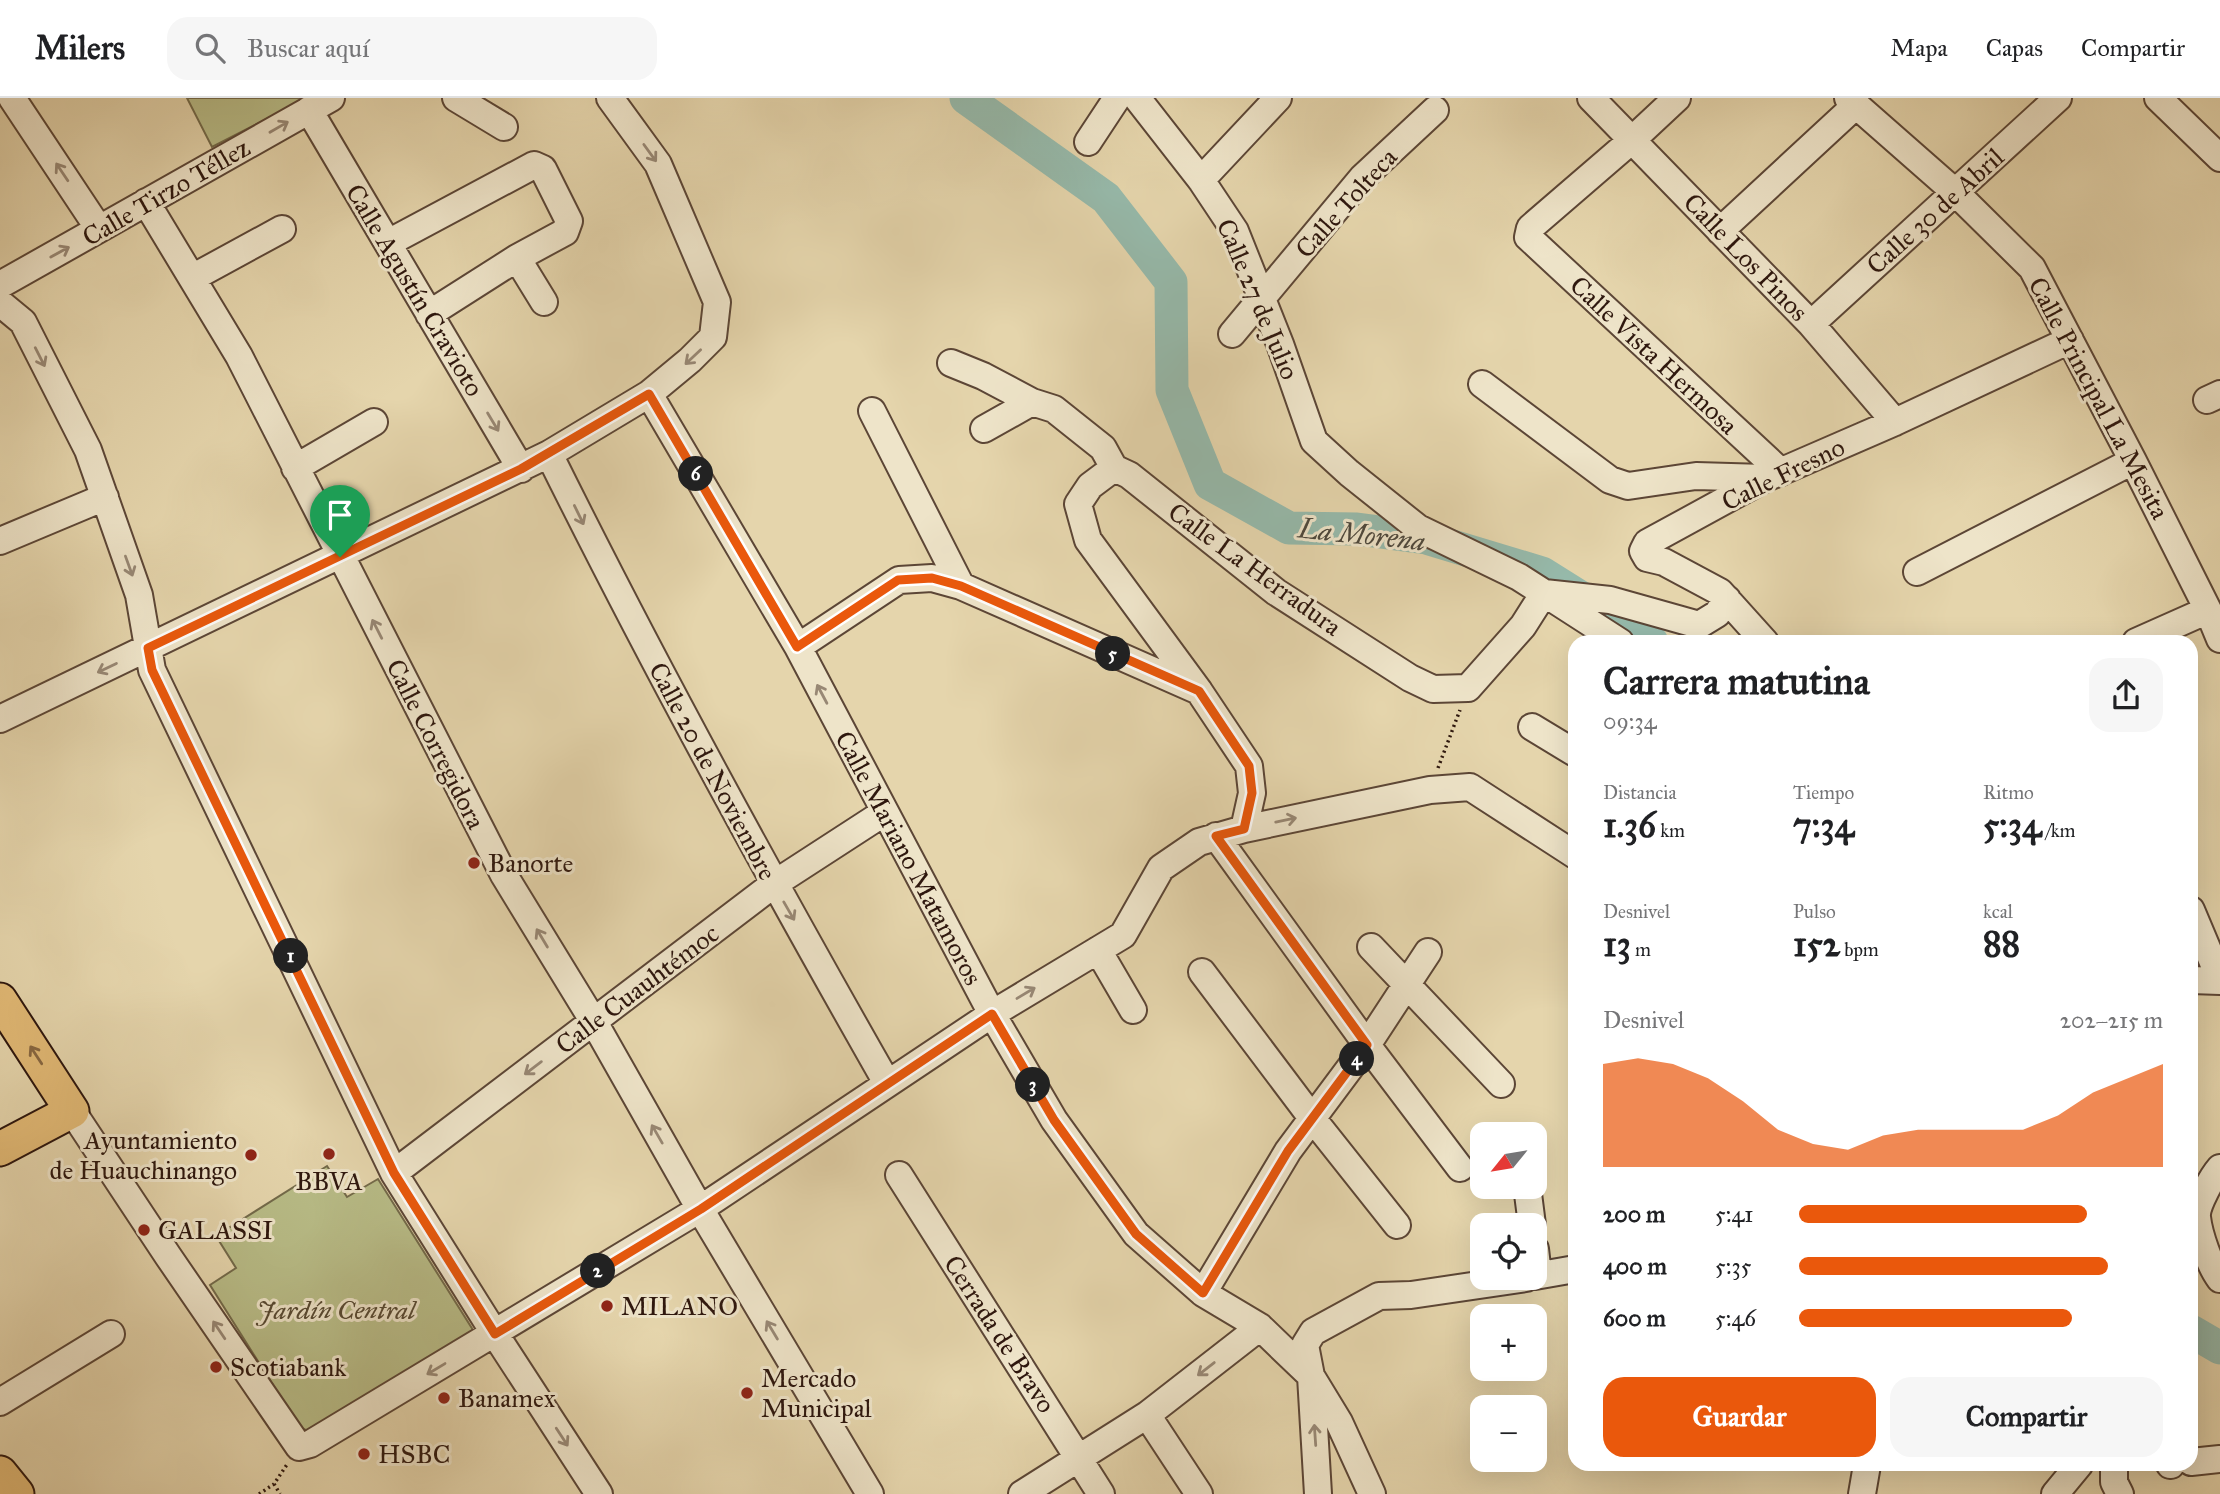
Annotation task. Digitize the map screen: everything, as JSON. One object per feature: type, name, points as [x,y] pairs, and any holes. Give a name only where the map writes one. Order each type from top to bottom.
[{"type":"main road","points":[[0,1000],[72,1111],[0,1149]]},
{"type":"street","points":[[12,98],[99,229]]},
{"type":"street","points":[[456,98],[504,127]]},
{"type":"street","points":[[0,719],[549,454],[649,394],[713,337],[718,302],[658,164],[610,98]]},
{"type":"street","points":[[1088,142],[1117,98]]},
{"type":"street","name":"Calle 27 de Julio","points":[[1137,98],[1201,180],[1235,231],[1280,344],[1314,441],[1418,528],[1519,577],[1544,593]]},
{"type":"street","points":[[1201,180],[1278,98]]},
{"type":"street","name":"Calle Los Pinos","points":[[1591,98],[1811,324],[1895,422]]},
{"type":"street","points":[[1632,141],[1677,98]]},
{"type":"street","name":"Calle 30 de Abril","points":[[1811,324],[2058,98]]},
{"type":"street","points":[[2158,98],[2218,150]]},
{"type":"street","points":[[1720,231],[1852,102]]},
{"type":"street","name":"Calle Principal La Mesita","points":[[1852,102],[1955,192],[2032,268],[2133,461],[2220,639]]},
{"type":"street","name":"Calle Tirzo Téllez","points":[[0,285],[320,104]]},
{"type":"street","name":"Calle Agustín Cravioto","points":[[320,104],[388,243],[521,469]]},
{"type":"street","name":"Calle Tolteca","points":[[1232,334],[1363,178],[1435,110]]},
{"type":"street","name":"Calle Vista Hermosa","points":[[1632,141],[1530,228],[1528,237],[1774,475]]},
{"type":"street","points":[[388,243],[534,165],[542,169],[569,221],[565,232],[517,258],[429,314]]},
{"type":"street","name":"Calle Corregidora","points":[[146,202],[239,356],[504,875],[594,1022],[870,1494]]},
{"type":"street","points":[[192,278],[282,229]]},
{"type":"street","points":[[517,258],[544,302]]},
{"type":"street","points":[[0,303],[23,322],[88,450],[139,595],[152,670],[394,1173],[597,1494]]},
{"type":"street","name":"Calle Fresno","points":[[1759,635],[1720,592],[1664,562],[1647,558],[1643,551],[1647,543],[1774,475],[2070,340]]},
{"type":"street","name":"Calle La Herradura","points":[[951,363],[983,376],[1032,402],[1055,409],[1103,448],[1114,468],[1129,475],[1276,592],[1410,678],[1433,689],[1468,688]]},
{"type":"street","points":[[1482,384],[1610,480],[1628,486],[1696,477],[1774,475]]},
{"type":"street","name":"Calle Mariano Matamoros","points":[[649,394],[797,647],[992,1014],[1054,1120],[1136,1234],[1203,1293],[1261,1327],[1311,1376]]},
{"type":"street","points":[[984,429],[1032,402]]},
{"type":"street","points":[[872,411],[961,586]]},
{"type":"street","points":[[295,468],[374,422]]},
{"type":"street","name":"Calle 20 de Noviembre","points":[[549,454],[622,601],[774,884],[887,1083]]},
{"type":"street","points":[[1917,572],[2133,461]]},
{"type":"street","points":[[1114,468],[1090,486],[1078,504],[1088,540],[1199,691],[1249,766],[1252,793],[1244,829]]},
{"type":"street","points":[[0,541],[105,497]]},
{"type":"street","points":[[797,647],[898,580],[932,578],[961,586],[1199,691]]},
{"type":"street","points":[[1544,593],[1610,600],[1699,625],[1717,614],[1727,599]]},
{"type":"street","points":[[1544,593],[1609,635]]},
{"type":"street","points":[[1468,688],[1523,626],[1544,593]]},
{"type":"street","points":[[2152,635],[2208,610]]},
{"type":"street","points":[[1532,727],[1568,748]]},
{"type":"street","points":[[72,1111],[299,1447],[310,1444],[701,1209],[992,1014],[1122,935],[1161,868],[1199,842],[1244,829],[1430,790],[1470,788],[1568,851]]},
{"type":"street","name":"Calle Cuauhtémoc","points":[[394,1173],[774,884],[885,812]]},
{"type":"street","points":[[1216,836],[1460,1168]]},
{"type":"street","points":[[2198,927],[2220,980],[2198,980]]},
{"type":"street","points":[[1371,947],[1502,1084]]},
{"type":"street","points":[[1098,950],[1133,1010]]},
{"type":"street","points":[[1203,1293],[1260,1196],[1312,1118],[1367,1045],[1428,952]]},
{"type":"street","points":[[1202,972],[1397,1225]]},
{"type":"street","points":[[2198,1210],[2212,1177],[2220,1168]]},
{"type":"street","name":"Cerrada de Bravo","points":[[899,1175],[1101,1494]]},
{"type":"street","points":[[2198,1222],[2212,1269],[2220,1279]]},
{"type":"street","points":[[1547,1274],[1568,1270]]},
{"type":"street","points":[[1318,1494],[1311,1376],[1305,1345],[1313,1332],[1379,1296],[1470,1287]]},
{"type":"street","points":[[1022,1494],[1147,1415],[1261,1327]]},
{"type":"street","points":[[0,1402],[111,1334]]},
{"type":"street","points":[[1311,1376],[1339,1422],[1372,1494]]},
{"type":"street","points":[[1147,1415],[1199,1494]]},
{"type":"street","points":[[2198,1461],[2220,1459]]},
{"type":"street","points":[[1862,1494],[1866,1471]]},
{"type":"street","points":[[2054,1494],[2074,1471]]},
{"type":"street","points":[[2113,1471],[2114,1482],[2120,1494]]},
{"type":"path","points":[[1430,790],[1468,688]]},
{"type":"path","points":[[259,1494],[274,1484],[280,1494]]},
{"type":"green space","points":[[187,98],[307,98],[212,147]]},
{"type":"green space","name":"Jardín Central","points":[[327,1166],[347,1197],[378,1179],[473,1330],[312,1432],[300,1428],[210,1285],[236,1268],[216,1236]]},
{"type":"waterway","name":"La Morena","points":[[966,98],[1106,198],[1171,282],[1172,390],[1210,484],[1289,528],[1357,529],[1426,538],[1542,573],[1641,635]]},
{"type":"waterway","name":"La Morena","points":[[2198,1335],[2220,1348]]},
{"type":"place","name":"Banorte","points":[[474,863]]},
{"type":"place","name":"BBVA","points":[[329,1154]]},
{"type":"place","name":"Ayuntamiento de Huauchinango","points":[[251,1155]]},
{"type":"place","name":"GALASSI","points":[[144,1230]]},
{"type":"place","name":"MILANO","points":[[607,1306]]},
{"type":"place","name":"Scotiabank","points":[[216,1367]]},
{"type":"place","name":"Mercado Municipal","points":[[747,1393]]},
{"type":"place","name":"Banamex","points":[[444,1398]]},
{"type":"place","name":"HSBC","points":[[364,1454]]},
{"type":"route","points":[[649,394],[797,647],[898,580],[932,578],[961,586],[1199,691],[1249,766],[1252,793],[1244,829],[1216,836],[1367,1045],[1288,1151],[1203,1293],[1136,1234],[1054,1120],[992,1014],[701,1209],[495,1334],[394,1173],[152,670],[148,648],[340,557],[521,469],[649,394]]}]
